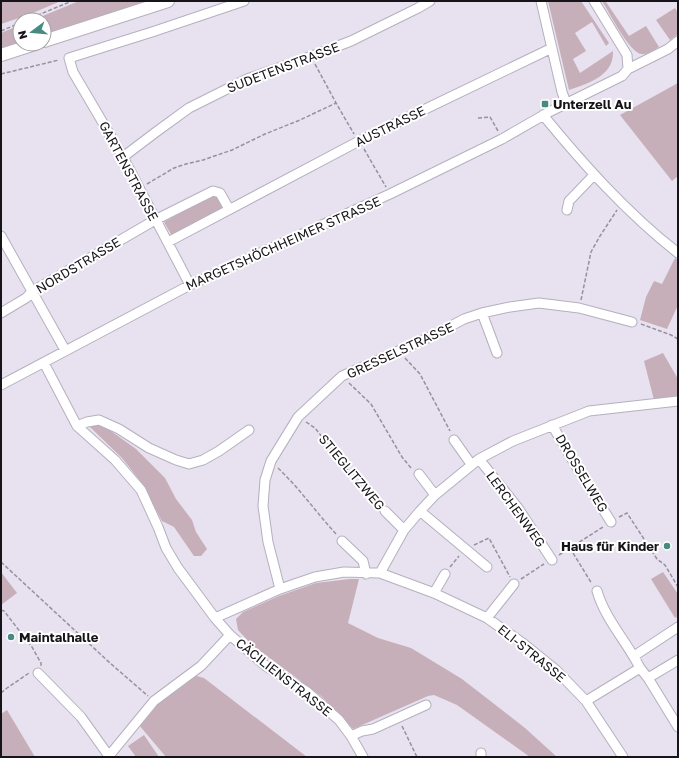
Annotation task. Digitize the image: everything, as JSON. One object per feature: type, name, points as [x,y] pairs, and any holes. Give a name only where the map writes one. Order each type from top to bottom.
[{"type":"main road","points":[[52,38],[168,1]]},
{"type":"main road","points":[[1,55],[12,51]]},
{"type":"street","points":[[69,58],[244,1]]},
{"type":"street","name":"SUDETENSTRASSE","points":[[123,157],[189,108],[247,79],[351,41],[430,1]]},
{"type":"street","points":[[541,1],[562,92],[566,103]]},
{"type":"street","points":[[594,1],[627,55],[628,69]]},
{"type":"street","name":"MARGETSHÖCHHEIMER STRASSE","points":[[1,385],[190,285],[390,194],[502,138],[566,103],[622,76],[628,69],[666,46],[678,41]]},
{"type":"street","name":"AUSTRASSE","points":[[168,242],[359,141],[552,48]]},
{"type":"street","name":"GARTENSTRASSE","points":[[69,58],[73,72],[141,189],[190,285]]},
{"type":"street","points":[[543,115],[565,143],[622,204],[678,253]]},
{"type":"street","points":[[567,210],[570,201],[594,175]]},
{"type":"street","points":[[156,220],[213,191],[220,193],[229,209]]},
{"type":"street","name":"NORDSTRASSE","points":[[1,313],[26,298],[32,291],[156,220]]},
{"type":"street","points":[[1,236],[65,350]]},
{"type":"street","name":"GRESSELSTRASSE","points":[[280,589],[268,542],[263,506],[265,480],[271,461],[298,417],[342,376],[432,336],[464,319],[482,313],[510,307],[539,303],[579,308],[632,322]]},
{"type":"street","points":[[482,313],[497,353]]},
{"type":"street","name":"CÄCILIENSTRASSE","points":[[44,363],[77,426],[115,460],[141,490],[166,548],[178,568],[215,618],[230,635],[266,666],[306,691],[338,720],[351,736],[363,757]]},
{"type":"street","points":[[380,573],[404,530],[420,511],[435,495],[475,461],[513,441],[589,411],[678,401]]},
{"type":"street","points":[[77,426],[87,422],[99,420],[150,448],[176,460],[189,464],[203,460],[219,451],[249,430]]},
{"type":"street","name":"DROSSELWEG","points":[[552,425],[611,522]]},
{"type":"street","name":"LERCHENWEG","points":[[454,440],[518,508],[552,560]]},
{"type":"street","points":[[419,474],[435,495]]},
{"type":"street","points":[[420,511],[487,567]]},
{"type":"street","name":"STIEGLITZWEG","points":[[385,512],[404,530]]},
{"type":"street","points":[[342,541],[363,561],[366,574]]},
{"type":"street","name":"ELI-STRASSE","points":[[215,618],[280,589],[315,577],[344,572],[366,574],[380,573],[434,593],[487,618],[524,644],[556,670],[586,701],[623,757]]},
{"type":"street","points":[[434,593],[445,574]]},
{"type":"street","points":[[487,618],[514,584]]},
{"type":"street","points":[[596,591],[603,608],[678,727]]},
{"type":"street","points":[[634,656],[678,627]]},
{"type":"street","points":[[38,673],[81,717],[109,756],[154,701],[201,666],[230,635]]},
{"type":"street","points":[[648,678],[678,660]]},
{"type":"street","points":[[586,701],[640,668]]},
{"type":"street","points":[[351,736],[362,731],[373,729],[426,705]]},
{"type":"path","points":[[45,12],[72,1]]},
{"type":"path","points":[[1,30],[12,26]]},
{"type":"path","points":[[312,56],[350,128],[390,194]]},
{"type":"path","points":[[1,74],[50,61],[69,58]]},
{"type":"path","points":[[141,189],[174,168],[232,150],[264,134],[300,120],[336,103]]},
{"type":"path","points":[[478,118],[490,117],[496,128]]},
{"type":"path","points":[[579,308],[591,252],[622,204]]},
{"type":"path","points":[[632,322],[678,338]]},
{"type":"path","points":[[398,351],[420,374],[454,440]]},
{"type":"path","points":[[342,376],[371,404],[402,457],[410,467],[419,474]]},
{"type":"path","name":"STIEGLITZWEG","points":[[298,417],[315,428],[369,497],[385,512]]},
{"type":"path","points":[[271,461],[290,479],[342,541]]},
{"type":"path","points":[[445,574],[465,549],[489,538],[514,584],[627,513],[657,559],[665,565],[678,587]]},
{"type":"path","points":[[570,548],[596,591]]},
{"type":"path","points":[[1,562],[120,672],[154,701]]},
{"type":"path","points":[[1,610],[4,611],[32,647],[42,664],[38,673],[32,671],[6,688],[1,694]]},
{"type":"path","points":[[398,718],[417,757]]},
{"type":"shaded area","points":[[1,1],[61,1],[35,12],[12,12],[12,20],[1,24]]},
{"type":"shaded area","points":[[79,1],[151,1],[52,32],[52,12]]},
{"type":"shaded area","points":[[548,1],[581,1],[609,43],[606,46],[592,22],[575,33],[586,51],[573,59],[580,73],[613,51],[612,60],[605,72],[592,81],[569,90]]},
{"type":"shaded area","points":[[602,1],[607,1],[606,2],[629,36],[646,26],[659,47],[646,54],[636,52],[625,39]]},
{"type":"shaded area","points":[[675,8],[678,13],[678,34],[670,40],[656,20]]},
{"type":"shaded area","points":[[12,28],[12,46],[1,49],[1,33]]},
{"type":"shaded area","points":[[678,83],[678,176],[672,181],[620,115]]},
{"type":"shaded area","points":[[214,194],[225,208],[172,236],[164,222]]},
{"type":"shaded area","points":[[675,258],[678,260],[678,305],[667,329],[640,320],[646,297],[654,281],[662,284]]},
{"type":"shaded area","points":[[663,353],[678,379],[678,396],[654,400],[644,361]]},
{"type":"shaded area","points":[[98,424],[104,426],[136,449],[165,478],[176,499],[192,520],[196,532],[207,549],[201,556],[194,556],[174,527],[162,521],[141,482],[122,458],[90,427]]},
{"type":"shaded area","points":[[1,572],[17,593],[1,605]]},
{"type":"shaded area","points":[[663,572],[678,594],[678,616],[675,618],[651,579]]},
{"type":"shaded area","points":[[359,579],[348,623],[378,638],[411,648],[462,679],[525,728],[557,757],[530,757],[457,705],[434,695],[428,696],[353,729],[321,696],[252,645],[238,630],[236,619],[243,612],[279,596],[316,583]]},
{"type":"shaded area","points":[[193,675],[204,678],[307,757],[166,757],[139,725],[156,704]]},
{"type":"shaded area","points":[[7,710],[35,757],[1,757],[1,714]]},
{"type":"shaded area","points":[[144,735],[159,757],[136,757],[128,746]]},
{"type":"place","name":"Unterzell Au","points":[[545,104]]},
{"type":"place","name":"Haus für Kinder","points":[[667,546]]},
{"type":"place","name":"Maintalhalle","points":[[11,637]]}]
